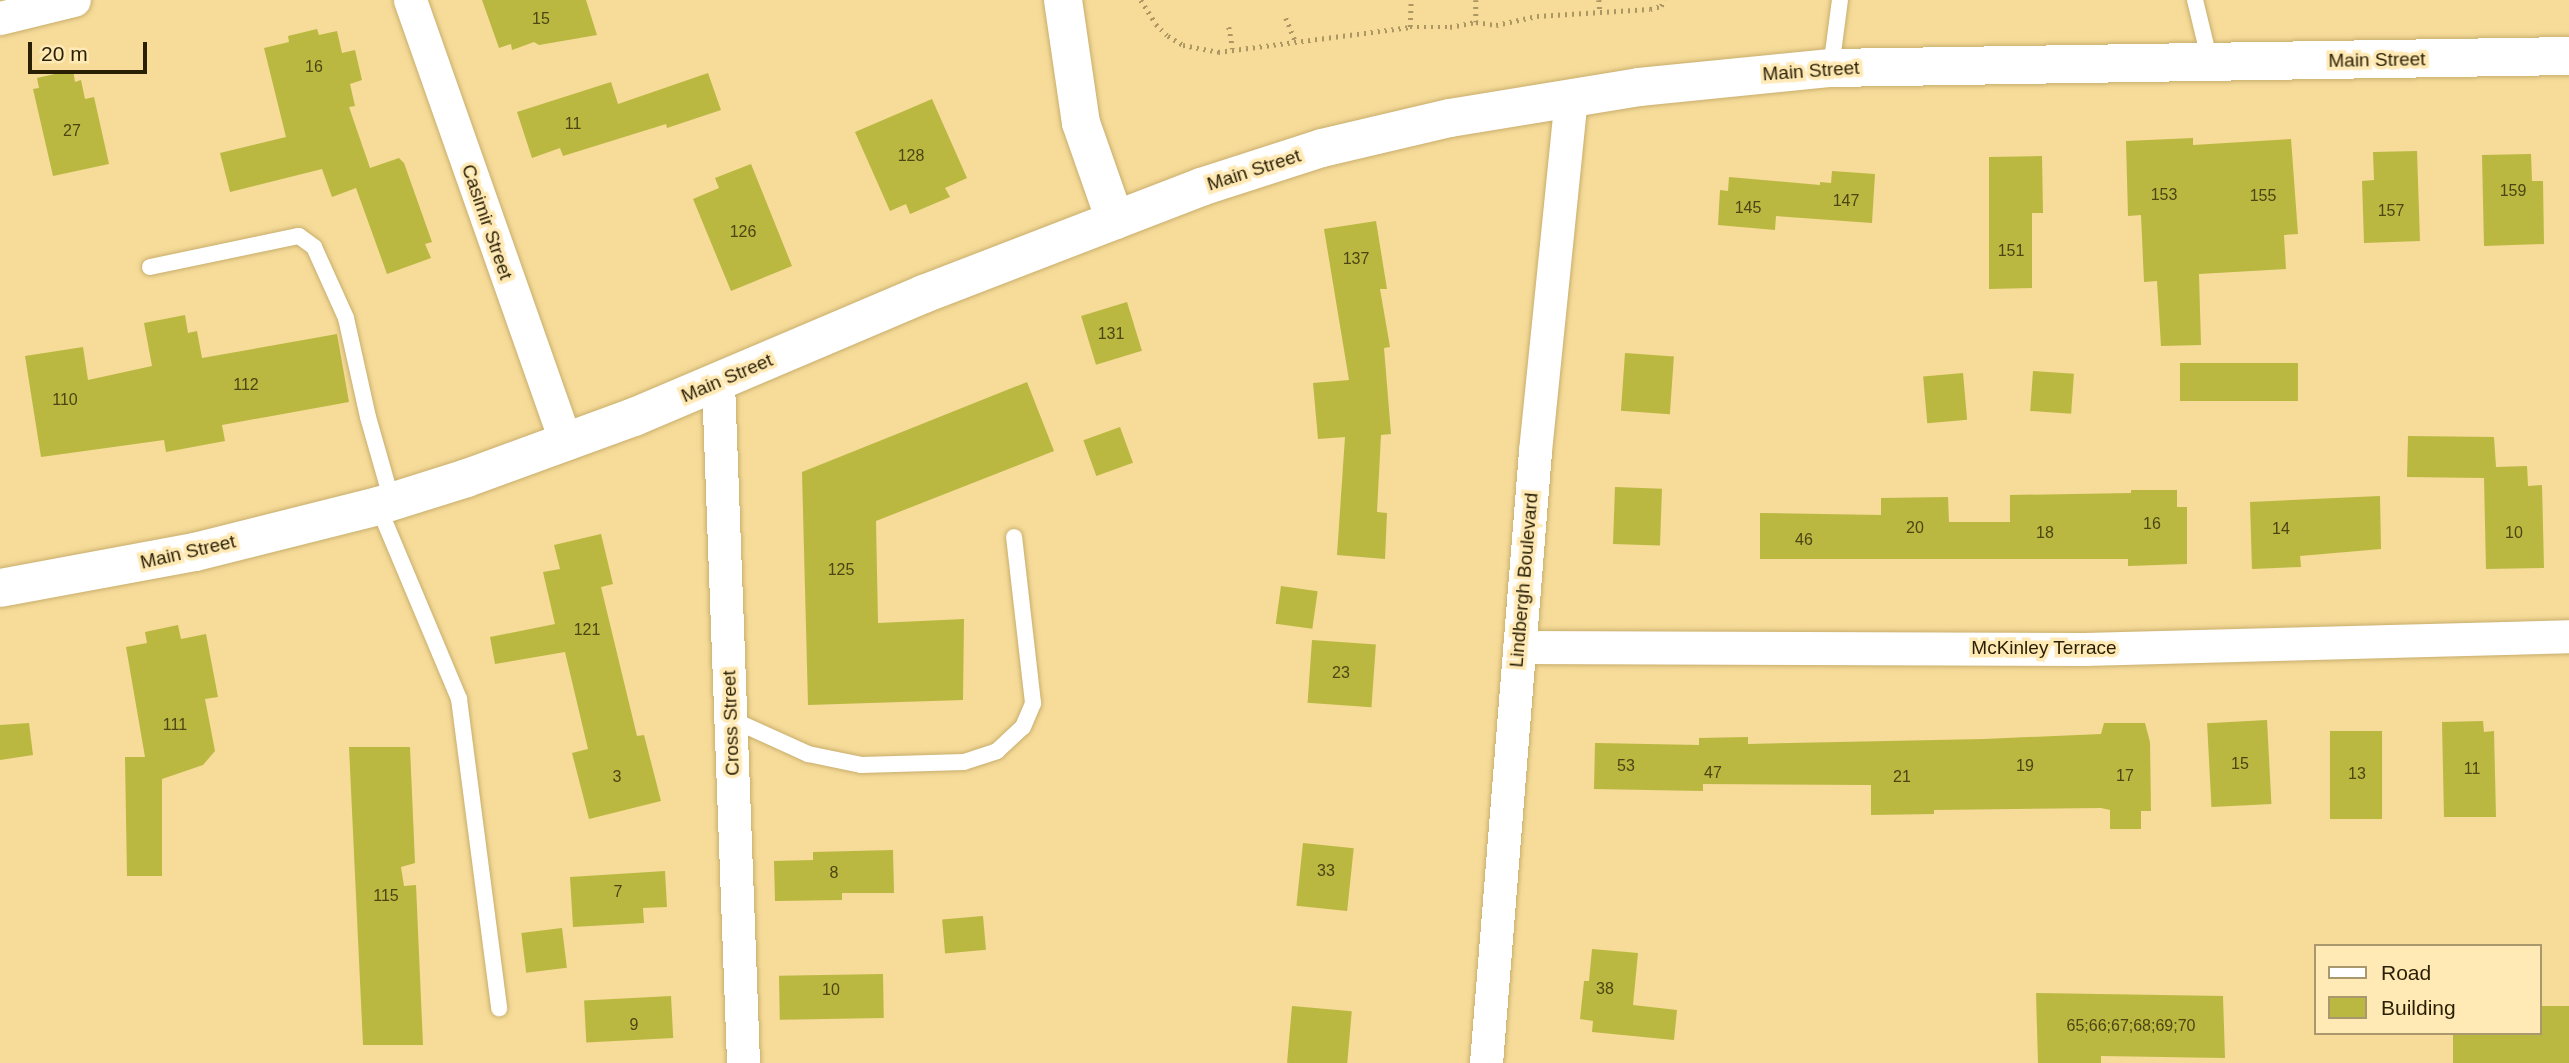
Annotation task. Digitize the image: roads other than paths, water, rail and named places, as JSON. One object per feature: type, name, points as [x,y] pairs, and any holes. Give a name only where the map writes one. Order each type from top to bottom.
[{"type":"main road","points":[[1063,0],[1081,123],[1115,220]]},
{"type":"main road","name":"Main Street","points":[[0,588],[195,552],[385,504],[566,443],[718,383],[925,294],[1201,187],[1322,148],[1450,118],[1687,81],[1832,68],[2569,57]]},
{"type":"street","points":[[0,18],[74,0]]},
{"type":"street","name":"Casimir Street","points":[[410,0],[566,443]]},
{"type":"street","name":"Lindbergh Boulevard","points":[[1486,1063],[1535,451],[1572,98]]},
{"type":"street","name":"Cross Street","points":[[718,383],[743,1063]]},
{"type":"street","name":"McKinley Terrace","points":[[1519,647],[2084,649],[2569,636]]},
{"type":"lane","points":[[1832,68],[1840,0]]},
{"type":"lane","points":[[2195,0],[2211,64]]},
{"type":"lane","points":[[150,267],[299,236],[314,247],[346,318],[385,504],[459,699],[499,1008]]},
{"type":"lane","points":[[731,719],[808,754],[861,765],[964,762],[997,751],[1023,727],[1033,703],[1014,537]]}]
